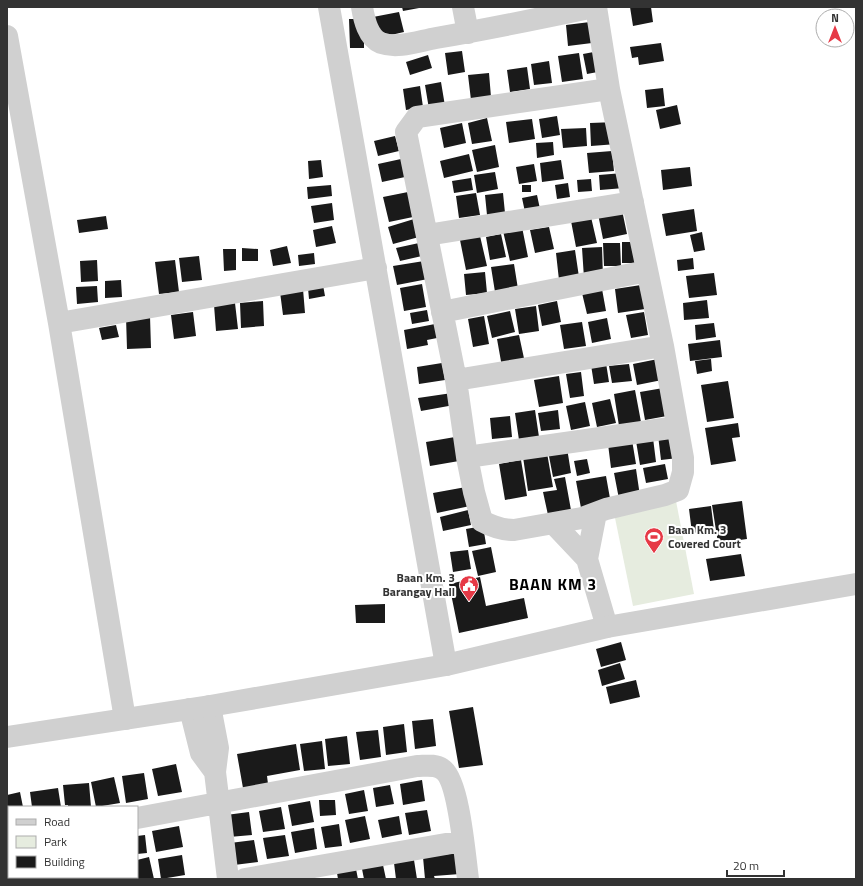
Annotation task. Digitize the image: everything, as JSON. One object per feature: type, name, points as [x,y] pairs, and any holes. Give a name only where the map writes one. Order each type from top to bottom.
[{"type":"street","points":[[329,7],[446,665]]},
{"type":"street","points":[[362,7],[368,29],[373,38],[381,43],[395,45],[468,33],[595,7],[609,89],[663,346],[683,458],[683,472],[678,490],[665,495],[582,518],[514,530],[503,530],[482,521],[474,492],[467,457],[456,380],[406,132],[417,117],[609,89]]},
{"type":"street","points":[[463,7],[468,33]]},
{"type":"street","points":[[7,36],[59,323],[125,719]]},
{"type":"street","points":[[427,235],[633,202]]},
{"type":"street","points":[[59,323],[376,268]]},
{"type":"street","points":[[442,312],[647,271]]},
{"type":"street","points":[[456,380],[663,346]]},
{"type":"street","points":[[467,457],[677,427]]},
{"type":"street","points":[[587,559],[596,513]]},
{"type":"street","points":[[553,523],[587,559],[607,627]]},
{"type":"street","points":[[7,737],[200,708],[446,665],[607,627],[856,584]]},
{"type":"street","points":[[200,708],[218,748],[215,772],[220,803],[228,879]]},
{"type":"street","points":[[138,818],[418,766],[434,766],[442,769],[453,784],[468,879]]},
{"type":"street","points":[[244,879],[463,841]]},
{"type":"green space","name":"Baan Km. 3 Covered Court","points":[[676,501],[694,594],[633,606],[614,513]]},
{"type":"building","points":[[402,7],[419,7],[419,8],[403,11]]},
{"type":"building","points":[[630,7],[651,7],[653,22],[633,26]]},
{"type":"building","points":[[399,12],[404,32],[378,38],[373,17]]},
{"type":"building","points":[[349,19],[364,19],[364,48],[350,48]]},
{"type":"building","points":[[590,22],[592,43],[568,46],[566,25]]},
{"type":"building","points":[[661,43],[664,61],[639,65],[638,57],[632,58],[630,47]]},
{"type":"building","points":[[462,51],[465,72],[448,75],[445,53]]},
{"type":"building","points":[[599,51],[603,71],[587,74],[583,54]]},
{"type":"building","points":[[579,53],[583,79],[562,82],[558,56]]},
{"type":"building","points":[[428,55],[432,68],[410,75],[406,62]]},
{"type":"building","points":[[549,61],[552,83],[534,85],[531,64]]},
{"type":"building","points":[[527,67],[530,89],[510,92],[507,70]]},
{"type":"building","points":[[489,73],[491,97],[471,100],[468,75]]},
{"type":"building","points":[[441,82],[445,106],[429,109],[425,85]]},
{"type":"building","points":[[420,86],[423,107],[406,110],[403,89]]},
{"type":"building","points":[[663,88],[665,106],[647,108],[645,90]]},
{"type":"building","points":[[677,105],[681,124],[660,129],[656,110]]},
{"type":"building","points":[[557,116],[560,135],[542,138],[539,119]]},
{"type":"building","points":[[487,118],[492,141],[472,144],[468,123]]},
{"type":"building","points":[[532,119],[535,139],[509,143],[506,122]]},
{"type":"building","points":[[616,122],[617,144],[591,146],[590,123]]},
{"type":"building","points":[[462,123],[466,143],[444,148],[440,128]]},
{"type":"building","points":[[586,128],[587,146],[563,148],[561,129]]},
{"type":"building","points":[[395,136],[399,151],[378,156],[374,141]]},
{"type":"building","points":[[553,142],[554,155],[537,158],[536,143]]},
{"type":"building","points":[[495,145],[499,167],[477,172],[472,150]]},
{"type":"building","points":[[612,151],[614,171],[589,173],[587,153]]},
{"type":"building","points":[[469,154],[473,171],[444,178],[440,161]]},
{"type":"building","points":[[401,159],[405,177],[382,182],[378,164]]},
{"type":"building","points":[[321,160],[323,177],[309,179],[308,161]]},
{"type":"building","points":[[561,160],[564,179],[542,182],[540,163]]},
{"type":"building","points":[[534,164],[537,181],[519,184],[516,167]]},
{"type":"building","points":[[690,167],[692,186],[663,190],[661,170]]},
{"type":"building","points":[[495,172],[498,189],[477,193],[474,175]]},
{"type":"building","points":[[623,173],[624,188],[600,190],[599,175]]},
{"type":"building","points":[[471,178],[473,190],[454,193],[452,181]]},
{"type":"building","points":[[591,179],[592,191],[578,192],[577,180]]},
{"type":"building","points":[[568,183],[570,197],[557,199],[555,185]]},
{"type":"building","points":[[331,185],[332,196],[308,199],[307,187]]},
{"type":"building","points":[[522,185],[531,185],[531,192],[522,192]]},
{"type":"building","points":[[408,192],[413,217],[389,222],[383,197]]},
{"type":"building","points":[[476,193],[480,215],[459,218],[456,196]]},
{"type":"building","points":[[503,193],[505,213],[487,215],[485,195]]},
{"type":"building","points":[[537,195],[540,209],[525,212],[522,198]]},
{"type":"building","points":[[332,203],[334,220],[314,223],[311,206]]},
{"type":"building","points":[[694,209],[697,231],[666,236],[662,214]]},
{"type":"building","points":[[622,210],[627,234],[603,239],[598,214]]},
{"type":"building","points":[[106,216],[108,229],[79,233],[77,220]]},
{"type":"building","points":[[591,217],[597,243],[576,247],[571,221]]},
{"type":"building","points":[[414,219],[419,237],[393,244],[388,227]]},
{"type":"building","points":[[332,226],[336,243],[316,247],[313,230]]},
{"type":"building","points":[[522,227],[528,257],[510,261],[503,231]]},
{"type":"building","points":[[549,227],[554,249],[535,253],[530,230]]},
{"type":"building","points":[[702,232],[705,250],[694,252],[690,235]]},
{"type":"building","points":[[501,234],[506,257],[490,260],[486,237]]},
{"type":"building","points":[[480,236],[487,266],[466,270],[460,240]]},
{"type":"building","points":[[622,242],[638,242],[638,263],[622,263]]},
{"type":"building","points":[[419,243],[422,256],[400,261],[396,248]]},
{"type":"building","points":[[603,243],[620,243],[621,266],[604,266]]},
{"type":"building","points":[[287,246],[291,263],[273,266],[270,250]]},
{"type":"building","points":[[602,247],[603,277],[584,278],[582,248]]},
{"type":"building","points":[[242,248],[258,249],[258,261],[242,261]]},
{"type":"building","points":[[223,249],[236,249],[236,270],[224,271]]},
{"type":"building","points":[[575,250],[579,277],[559,280],[556,253]]},
{"type":"building","points":[[314,253],[315,264],[299,266],[298,255]]},
{"type":"building","points":[[199,256],[202,280],[182,282],[179,258]]},
{"type":"building","points":[[693,258],[694,269],[678,271],[677,260]]},
{"type":"building","points":[[97,260],[98,281],[81,282],[80,261]]},
{"type":"building","points":[[175,260],[179,292],[159,294],[155,262]]},
{"type":"building","points":[[424,261],[428,279],[397,285],[393,266]]},
{"type":"building","points":[[514,264],[518,289],[495,292],[491,267]]},
{"type":"building","points":[[485,272],[487,293],[466,295],[464,274]]},
{"type":"building","points":[[714,273],[717,295],[689,298],[686,276]]},
{"type":"building","points":[[121,280],[122,297],[105,298],[105,281]]},
{"type":"building","points":[[422,284],[426,307],[404,311],[400,288]]},
{"type":"building","points":[[323,285],[325,296],[309,299],[308,288]]},
{"type":"building","points":[[641,285],[645,309],[618,313],[615,289]]},
{"type":"building","points":[[97,286],[98,302],[77,304],[76,287]]},
{"type":"building","points":[[303,289],[305,313],[283,315],[280,292]]},
{"type":"building","points":[[602,289],[606,311],[587,314],[582,293]]},
{"type":"building","points":[[707,300],[709,318],[684,320],[683,303]]},
{"type":"building","points":[[263,301],[264,326],[241,328],[240,303]]},
{"type":"building","points":[[557,301],[561,322],[542,326],[538,305]]},
{"type":"building","points":[[235,303],[238,329],[216,331],[214,305]]},
{"type":"building","points":[[536,306],[539,331],[519,334],[515,309]]},
{"type":"building","points":[[427,310],[429,321],[412,324],[410,313]]},
{"type":"building","points":[[510,311],[515,332],[492,338],[487,316]]},
{"type":"building","points":[[193,312],[196,336],[174,339],[171,315]]},
{"type":"building","points":[[644,312],[648,335],[631,338],[626,315]]},
{"type":"building","points":[[150,316],[151,348],[127,349],[126,317]]},
{"type":"building","points":[[484,316],[489,344],[473,347],[468,319]]},
{"type":"building","points":[[607,318],[611,339],[592,343],[588,322]]},
{"type":"building","points":[[582,322],[586,346],[564,349],[560,325]]},
{"type":"building","points":[[714,323],[716,337],[696,340],[695,325]]},
{"type":"building","points":[[435,324],[437,338],[427,340],[428,345],[407,349],[404,330]]},
{"type":"building","points":[[116,325],[119,337],[102,340],[99,328]]},
{"type":"building","points":[[519,335],[525,363],[502,367],[497,339]]},
{"type":"building","points":[[720,340],[722,357],[690,361],[688,344]]},
{"type":"building","points":[[658,359],[662,380],[637,385],[633,364]]},
{"type":"building","points":[[711,359],[712,371],[697,374],[695,361]]},
{"type":"building","points":[[442,363],[445,380],[419,384],[417,367]]},
{"type":"building","points":[[606,363],[609,382],[594,384],[591,365]]},
{"type":"building","points":[[629,364],[632,381],[612,383],[609,366]]},
{"type":"building","points":[[581,372],[584,396],[570,398],[566,374]]},
{"type":"building","points":[[559,376],[563,403],[539,407],[534,380]]},
{"type":"building","points":[[728,381],[734,418],[707,422],[701,385]]},
{"type":"building","points":[[669,387],[667,416],[645,420],[640,392]]},
{"type":"building","points":[[635,390],[641,422],[619,426],[614,394]]},
{"type":"building","points":[[452,393],[454,405],[421,411],[418,398]]},
{"type":"building","points":[[610,399],[616,423],[597,427],[592,403]]},
{"type":"building","points":[[585,402],[590,426],[571,430],[566,406]]},
{"type":"building","points":[[535,410],[539,437],[519,440],[515,413]]},
{"type":"building","points":[[558,410],[560,429],[541,431],[538,413]]},
{"type":"building","points":[[510,416],[512,437],[492,439],[490,418]]},
{"type":"building","points":[[738,423],[740,437],[732,438],[736,461],[711,465],[705,428]]},
{"type":"building","points":[[675,433],[678,458],[661,460],[658,435]]},
{"type":"building","points":[[455,437],[459,461],[430,466],[426,442]]},
{"type":"building","points":[[653,438],[656,462],[640,465],[636,441]]},
{"type":"building","points":[[632,440],[636,464],[611,468],[608,444]]},
{"type":"building","points":[[567,448],[571,473],[553,477],[548,451]]},
{"type":"building","points":[[547,453],[553,487],[528,491],[523,457]]},
{"type":"building","points":[[587,459],[590,473],[577,476],[574,461]]},
{"type":"building","points":[[521,460],[527,496],[505,500],[499,464]]},
{"type":"building","points":[[665,464],[668,479],[646,483],[643,468]]},
{"type":"building","points":[[636,469],[640,496],[619,499],[614,473]]},
{"type":"building","points":[[606,476],[611,504],[581,508],[576,481]]},
{"type":"building","points":[[565,477],[571,510],[548,515],[543,492],[557,490],[554,479]]},
{"type":"building","points":[[466,487],[470,506],[437,513],[433,493]]},
{"type":"building","points":[[742,501],[747,539],[718,543],[712,505]]},
{"type":"building","points":[[711,506],[714,530],[692,533],[689,509]]},
{"type":"building","points":[[468,510],[471,525],[443,531],[440,517]]},
{"type":"building","points":[[483,526],[486,544],[469,547],[466,529]]},
{"type":"building","points":[[491,547],[496,572],[478,576],[472,551]]},
{"type":"building","points":[[468,550],[471,569],[453,572],[450,552]]},
{"type":"building","points":[[741,554],[745,576],[710,581],[706,559]]},
{"type":"building","name":"Baan Km. 3 Barangay Hall","points":[[480,577],[486,606],[524,598],[528,618],[459,633],[449,584]]},
{"type":"building","points":[[385,604],[385,623],[356,623],[355,605]]},
{"type":"building","points":[[621,642],[626,660],[601,667],[596,649]]},
{"type":"building","points":[[620,663],[625,679],[602,686],[598,670]]},
{"type":"building","points":[[636,680],[640,697],[610,704],[606,687]]},
{"type":"building","points":[[473,707],[483,765],[459,768],[449,711]]},
{"type":"building","points":[[433,719],[436,746],[415,749],[412,721]]},
{"type":"building","points":[[404,724],[407,752],[386,755],[383,727]]},
{"type":"building","points":[[378,730],[381,757],[360,760],[356,732]]},
{"type":"building","points":[[347,736],[350,764],[328,766],[325,739]]},
{"type":"building","points":[[322,741],[325,769],[304,771],[300,744]]},
{"type":"building","points":[[296,744],[300,770],[267,776],[268,784],[243,788],[237,754]]},
{"type":"building","points":[[176,764],[182,792],[158,796],[152,769]]},
{"type":"building","points":[[144,773],[148,799],[126,803],[122,776]]},
{"type":"building","points":[[114,777],[120,803],[96,806],[91,782]]},
{"type":"building","points":[[422,780],[425,801],[403,805],[400,784]]},
{"type":"building","points":[[89,783],[91,806],[65,805],[63,785]]},
{"type":"building","points":[[390,785],[394,804],[376,807],[373,788]]},
{"type":"building","points":[[58,788],[61,806],[32,806],[30,792]]},
{"type":"building","points":[[364,790],[368,811],[349,814],[345,794]]},
{"type":"building","points":[[20,792],[23,806],[8,806],[7,824],[7,795]]},
{"type":"building","points":[[319,800],[335,800],[336,815],[320,816]]},
{"type":"building","points":[[310,801],[314,822],[292,826],[288,805]]},
{"type":"building","points":[[281,807],[285,829],[263,832],[259,811]]},
{"type":"building","points":[[427,810],[431,831],[409,835],[405,813]]},
{"type":"building","points":[[249,812],[252,835],[229,837],[226,815]]},
{"type":"building","points":[[365,816],[370,839],[350,843],[345,820]]},
{"type":"building","points":[[399,816],[402,834],[382,838],[378,820]]},
{"type":"building","points":[[339,824],[342,846],[325,848],[321,827]]},
{"type":"building","points":[[179,826],[183,847],[156,852],[152,831]]},
{"type":"building","points":[[314,828],[317,849],[295,853],[291,832]]},
{"type":"building","points":[[145,835],[147,853],[138,854],[138,836]]},
{"type":"building","points":[[285,835],[289,856],[267,859],[263,838]]},
{"type":"building","points":[[254,840],[258,862],[234,865],[230,843]]},
{"type":"building","points":[[458,853],[460,874],[434,876],[435,879],[425,879],[423,857]]},
{"type":"building","points":[[182,855],[185,875],[161,879],[158,859]]},
{"type":"building","points":[[149,857],[154,879],[135,879],[138,878],[138,860]]},
{"type":"building","points":[[414,860],[417,879],[396,879],[394,863]]},
{"type":"building","points":[[383,865],[386,879],[364,879],[362,869]]},
{"type":"building","points":[[356,869],[358,879],[338,879],[337,873]]},
{"type":"building","points":[[106,878],[128,879],[106,879]]},
{"type":"place","name":"Baan Km. 3 Covered Court","points":[[654,554]]},
{"type":"place","name":"Baan Km. 3 Barangay Hall","points":[[469,602]]},
{"type":"district","name":"BAAN KM 3","points":[[553,584]]}]
